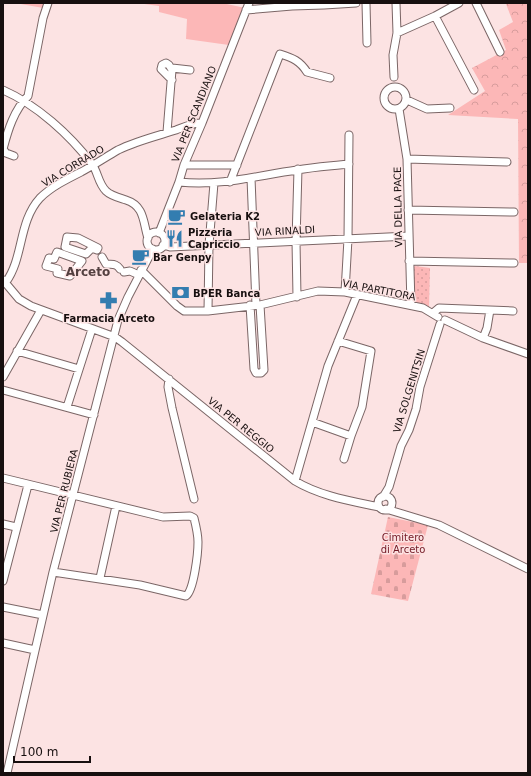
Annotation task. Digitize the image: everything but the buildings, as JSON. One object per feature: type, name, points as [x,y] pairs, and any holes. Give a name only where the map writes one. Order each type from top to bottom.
[{"type":"street","points":[[14,156],[6,153],[3,149],[8,128],[23,101],[28,96],[43,18],[48,3]]},
{"type":"street","name":"VIA PER SCANDIANO","points":[[158,233],[249,3]]},
{"type":"street","points":[[246,10],[293,4],[356,3]]},
{"type":"street","points":[[366,3],[366,43]]},
{"type":"street","points":[[396,3],[396,33],[393,55],[394,77],[397,87],[406,94],[407,100],[404,106],[399,109],[392,109],[386,106],[384,99],[385,92],[397,87]]},
{"type":"street","points":[[396,33],[435,16],[459,3]]},
{"type":"street","points":[[476,3],[500,52]]},
{"type":"street","points":[[435,16],[474,90]]},
{"type":"street","points":[[230,182],[280,54],[295,58],[307,72],[330,78]]},
{"type":"street","points":[[172,80],[161,69],[161,66],[166,63],[172,68],[190,70]]},
{"type":"street","points":[[167,132],[172,68]]},
{"type":"street","points":[[3,90],[36,108],[50,120],[93,166],[98,180],[107,192],[130,201],[138,208],[142,215],[149,246],[153,249],[158,249],[163,245],[164,239],[158,233],[147,234]]},
{"type":"street","points":[[407,100],[427,108],[450,108]]},
{"type":"street","name":"VIA DELLA PACE","points":[[399,109],[407,160],[411,305]]},
{"type":"street","name":"VIA CORRADO","points":[[4,281],[12,272],[27,219],[40,198],[59,184],[132,144],[167,132],[202,123]]},
{"type":"street","points":[[345,292],[348,239],[349,136]]},
{"type":"street","points":[[407,160],[507,162]]},
{"type":"street","points":[[179,182],[230,182],[298,170],[349,164]]},
{"type":"street","points":[[184,165],[237,165]]},
{"type":"street","points":[[297,297],[296,241],[298,170]]},
{"type":"street","points":[[251,178],[256,305],[264,370],[261,373],[256,373],[254,370],[256,305]]},
{"type":"street","points":[[208,311],[209,245],[214,183]]},
{"type":"street","points":[[408,210],[514,212]]},
{"type":"street","name":"VIA RINALDI","points":[[163,245],[170,247],[409,236]]},
{"type":"street","points":[[67,256],[70,248]]},
{"type":"street","points":[[115,337],[123,308],[153,249]]},
{"type":"street","points":[[57,252],[67,256],[82,261],[70,276],[57,273],[58,269],[46,266],[49,258],[54,259],[57,252]]},
{"type":"street","points":[[102,257],[106,264],[114,264],[122,271],[140,273]]},
{"type":"street","points":[[409,260],[514,263]]},
{"type":"street","name":"VIA PARTITORA","points":[[140,273],[184,311],[208,311],[256,305],[318,292],[345,292],[423,308],[439,319],[483,338],[528,354]]},
{"type":"street","name":"VIA PER REGGIO","points":[[4,281],[19,299],[41,310],[115,337],[295,481],[317,491],[368,505],[385,503],[401,514],[431,522],[450,530],[528,569]]},
{"type":"street","points":[[295,481],[328,366],[357,295]]},
{"type":"street","points":[[439,319],[439,308],[513,311]]},
{"type":"street","points":[[3,378],[41,310]]},
{"type":"street","points":[[483,338],[487,328],[490,310]]},
{"type":"street","name":"VIA SOLGENITSIN","points":[[385,503],[401,446],[409,430],[416,409],[420,387],[439,319]]},
{"type":"street","points":[[67,407],[92,329]]},
{"type":"street","name":"VIA PER RUBIERA","points":[[7,773],[53,572],[115,337]]},
{"type":"street","points":[[338,341],[371,351],[362,407],[344,459]]},
{"type":"street","points":[[17,351],[79,369]]},
{"type":"street","points":[[169,379],[168,387],[172,408],[194,499]]},
{"type":"street","points":[[3,390],[94,415]]},
{"type":"street","points":[[312,422],[351,436]]},
{"type":"street","points":[[3,478],[163,517],[190,516],[194,518],[198,542],[195,568],[189,594],[186,596],[140,585],[53,572]]},
{"type":"street","points":[[3,581],[28,485]]},
{"type":"street","points":[[100,578],[116,506]]},
{"type":"street","points":[[3,524],[16,527]]},
{"type":"street","points":[[3,606],[43,615]]},
{"type":"street","points":[[3,643],[35,650]]},
{"type":"green space","points":[[15,3],[52,3],[49,9]]},
{"type":"green space","points":[[137,3],[222,3],[250,9],[236,46],[186,39],[187,19],[159,12],[159,6]]},
{"type":"green space","points":[[528,3],[528,263],[519,263],[518,119],[448,115],[485,91],[472,68],[506,50],[499,30],[513,22],[506,4]]},
{"type":"green space","points":[[415,266],[430,268],[429,308],[415,302],[413,268]]},
{"type":"green space","name":"Cimitero di Arceto","points":[[388,517],[428,525],[408,601],[371,594]]},
{"type":"place","name":"Gelateria K2","points":[[177,216]]},
{"type":"place","name":"Pizzeria Capriccio","points":[[175,238]]},
{"type":"place","name":"Bar Genpy","points":[[140,257]]},
{"type":"place","name":"BPER Banca","points":[[180,293]]},
{"type":"place","name":"Farmacia Arceto","points":[[109,301]]},
{"type":"district","name":"Arceto","points":[[88,272]]}]
